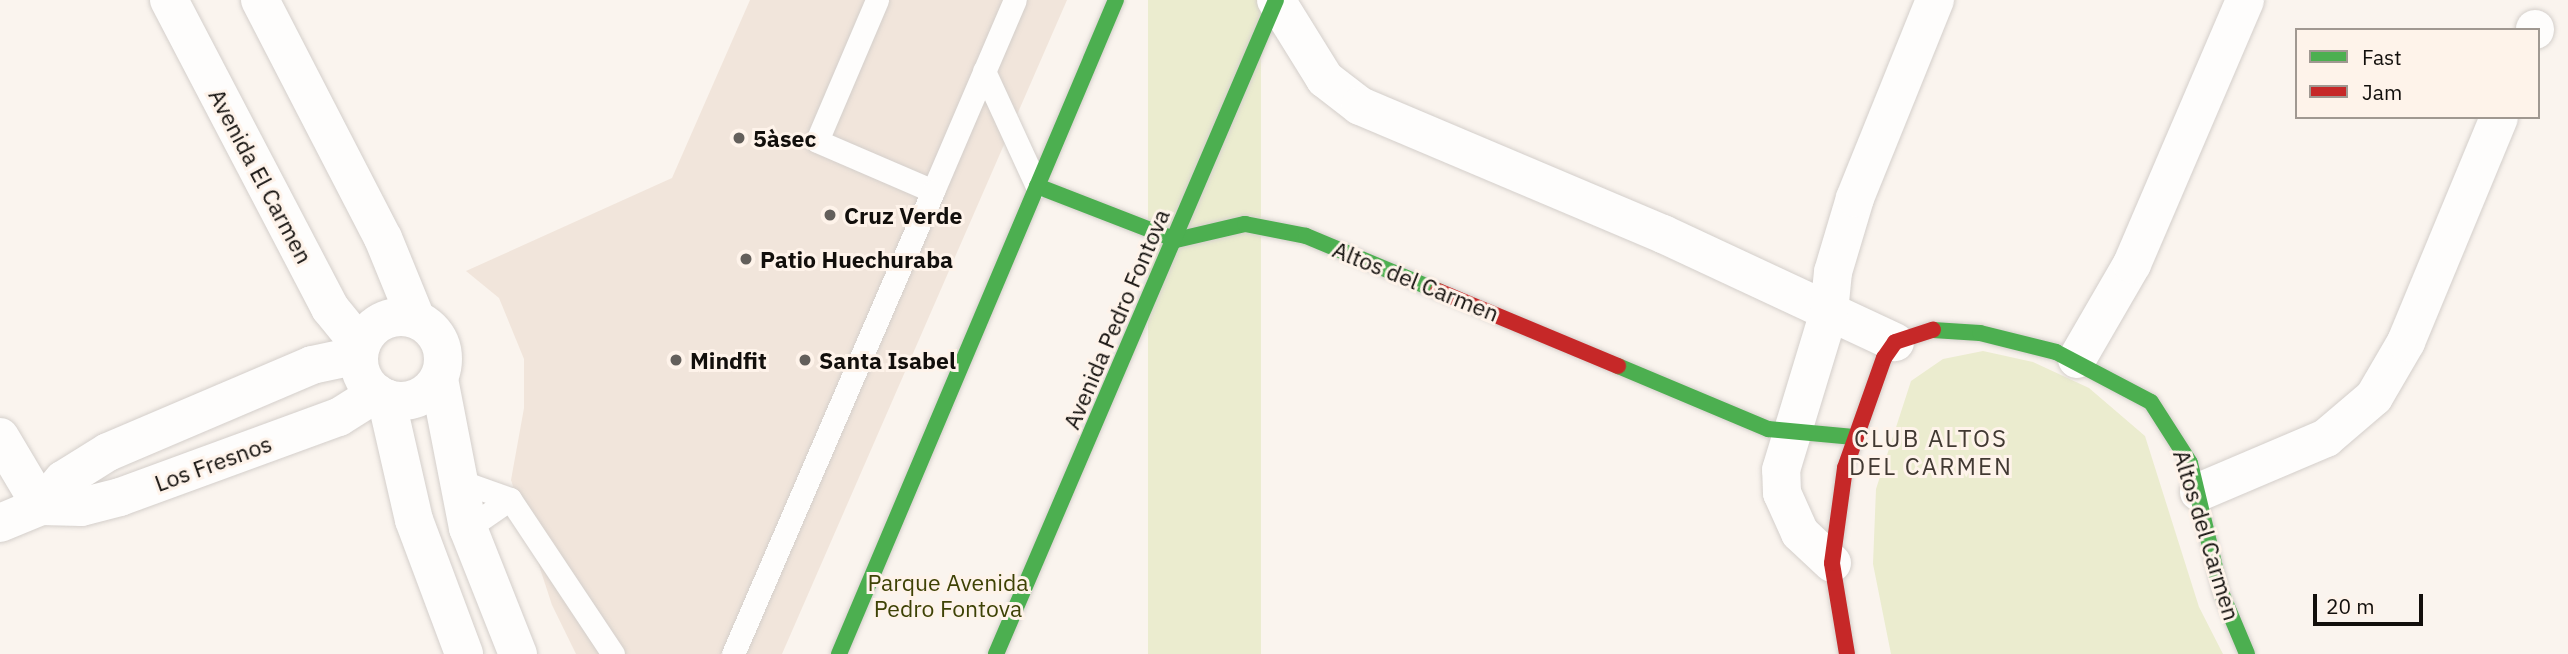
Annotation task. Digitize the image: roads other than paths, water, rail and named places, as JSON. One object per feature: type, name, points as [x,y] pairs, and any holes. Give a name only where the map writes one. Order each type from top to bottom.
[{"type":"street","name":"Avenida El Carmen","points":[[169,0],[330,308],[360,351]]},
{"type":"street","points":[[260,0],[383,238],[416,319],[438,337],[439,379],[454,479],[468,528],[518,654]]},
{"type":"street","points":[[839,654],[1116,0]]},
{"type":"street","points":[[1276,0],[1325,79],[1360,106],[1895,342],[1876,373],[1854,437],[1832,563],[1847,654]]},
{"type":"street","name":"Avenida Pedro Fontova","points":[[996,654],[1176,240],[1276,0]]},
{"type":"street","points":[[2077,359],[2132,264],[2245,0]]},
{"type":"street","points":[[1832,563],[1789,514],[1781,470],[1788,434],[1829,312],[1833,272],[1854,198],[1926,3]]},
{"type":"street","points":[[2199,492],[2326,438],[2374,397],[2406,342],[2498,119]]},
{"type":"street","points":[[1037,186],[1176,240]]},
{"type":"street","name":"Altos del Carmen","points":[[1176,240],[1245,224],[1306,236],[1788,434],[1854,437]]},
{"type":"street","points":[[416,319],[389,319],[360,351],[382,396],[414,520],[464,654]]},
{"type":"street","name":"Altos del Carmen","points":[[1895,342],[1930,330],[1957,330],[2077,359],[2151,401],[2180,440],[2199,492],[2221,592],[2247,654]]},
{"type":"street","name":"Los Fresnos","points":[[41,506],[63,480],[108,452],[312,365],[360,351]]},
{"type":"street","points":[[382,396],[416,399],[439,379]]},
{"type":"street","name":"Los Fresnos","points":[[0,523],[41,506],[111,500],[339,417],[382,396]]},
{"type":"street","points":[[0,437],[41,506]]},
{"type":"lane","points":[[877,0],[817,141],[933,191]]},
{"type":"lane","points":[[733,654],[1015,0]]},
{"type":"lane","points":[[984,71],[1037,186]]},
{"type":"lane","points":[[454,479],[510,499],[613,654]]},
{"type":"lane","points":[[468,528],[510,499]]},
{"type":"place","name":"5àsec","points":[[739,138]]},
{"type":"place","name":"Cruz Verde","points":[[830,215]]},
{"type":"place","name":"Patio Huechuraba","points":[[746,259]]},
{"type":"place","name":"Mindfit","points":[[676,360]]},
{"type":"place","name":"Santa Isabel","points":[[805,360]]},
{"type":"district","name":"CLUB ALTOS DEL CARMEN","points":[[1931,453]]},
{"type":"park label","name":"Parque Avenida Pedro Fontova","points":[[948,595]]}]
